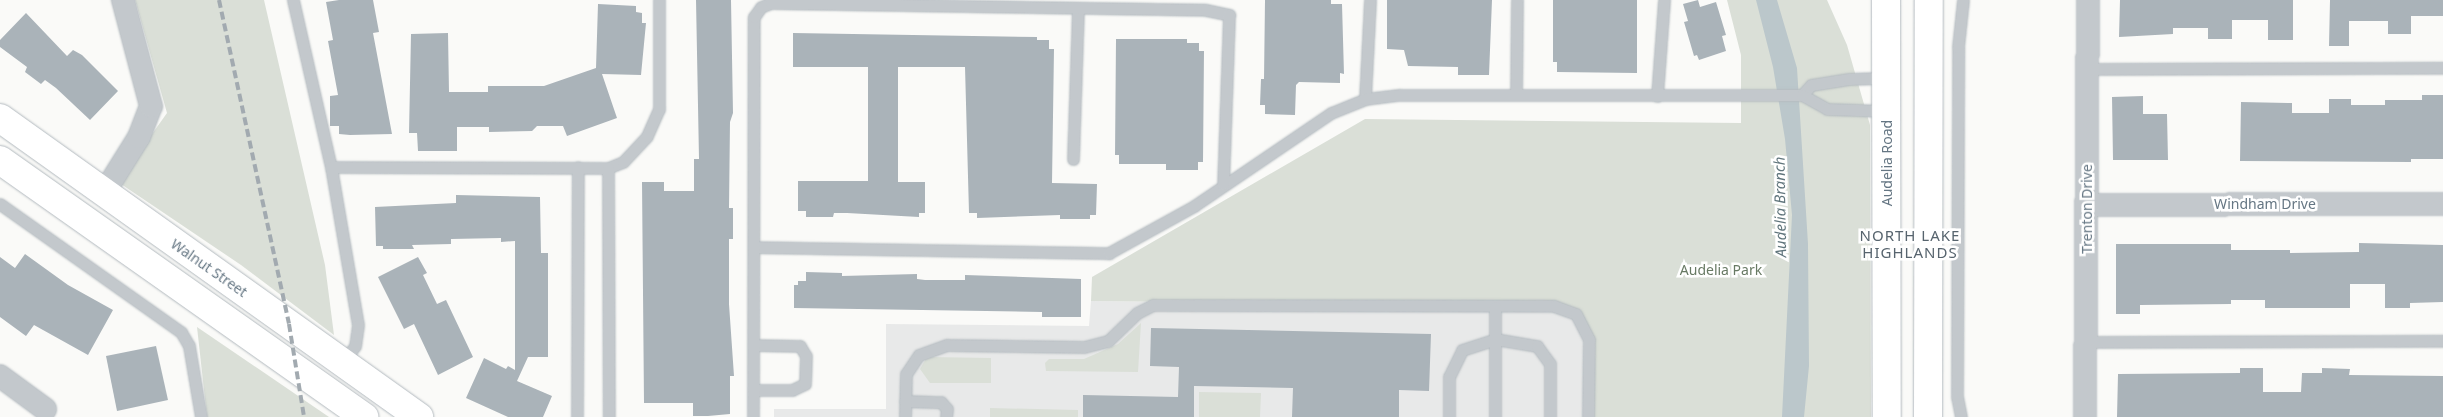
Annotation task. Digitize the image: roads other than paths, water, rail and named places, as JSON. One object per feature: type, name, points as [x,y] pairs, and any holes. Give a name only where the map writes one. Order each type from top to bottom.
[{"type":"main road","name":"Audelia Road","points":[[1886,0],[1887,417]]},
{"type":"main road","points":[[1928,417],[1929,0]]},
{"type":"main road","points":[[1886,78],[1929,78]]},
{"type":"main road","points":[[1887,110],[1929,110]]},
{"type":"main road","name":"Walnut Street","points":[[0,118],[419,417]]},
{"type":"main road","points":[[0,160],[364,417]]},
{"type":"street","points":[[104,193],[139,138],[151,106],[123,0]]},
{"type":"street","name":"Trenton Drive","points":[[2085,417],[2088,0]]},
{"type":"street","name":"Windham Drive","points":[[2087,205],[2443,204]]},
{"type":"street","points":[[0,376],[46,409]]},
{"type":"lane","points":[[293,0],[331,167],[358,325],[355,346],[342,362]]},
{"type":"lane","points":[[331,167],[608,168],[623,162],[647,136],[659,109],[659,0]]},
{"type":"lane","points":[[1365,99],[1370,0]]},
{"type":"lane","points":[[1516,95],[1518,0]]},
{"type":"lane","points":[[1657,96],[1664,0]]},
{"type":"lane","points":[[1961,417],[1957,396],[1958,47],[1963,0]]},
{"type":"lane","points":[[753,417],[754,17],[761,7],[771,3],[1078,10],[1206,10],[1230,15],[1223,184]]},
{"type":"lane","points":[[1073,159],[1078,10]]},
{"type":"lane","points":[[2088,69],[2443,68]]},
{"type":"lane","points":[[1802,95],[1811,85],[1849,79],[1886,78]]},
{"type":"lane","points":[[754,247],[1109,253],[1194,206],[1223,184],[1331,113],[1365,99],[1399,95],[1802,95],[1827,109],[1887,110]]},
{"type":"lane","points":[[577,417],[578,167]]},
{"type":"lane","points":[[608,168],[610,417]]},
{"type":"lane","points":[[0,204],[181,332],[189,346],[201,417]]},
{"type":"lane","points":[[905,417],[906,374],[919,354],[947,345],[1084,347],[1108,341],[1137,313],[1153,305],[1554,306],[1576,314],[1589,340],[1588,417]]},
{"type":"lane","points":[[1495,307],[1495,417]]},
{"type":"lane","points":[[1449,417],[1449,376],[1462,350],[1495,339],[1537,346],[1550,364],[1550,417]]},
{"type":"lane","points":[[2086,342],[2443,341]]},
{"type":"lane","points":[[753,390],[792,390],[805,384],[806,356],[800,346],[754,345]]},
{"type":"lane","points":[[906,401],[941,402],[946,409],[946,417]]},
{"type":"railway","points":[[219,0],[289,324],[304,417]]},
{"type":"district","name":"NORTH LAKE HIGHLANDS","points":[[1910,244]]},
{"type":"water label","name":"Audelia Branch","points":[[1780,207]]},
{"type":"park label","name":"Audelia Park","points":[[1721,270]]}]
